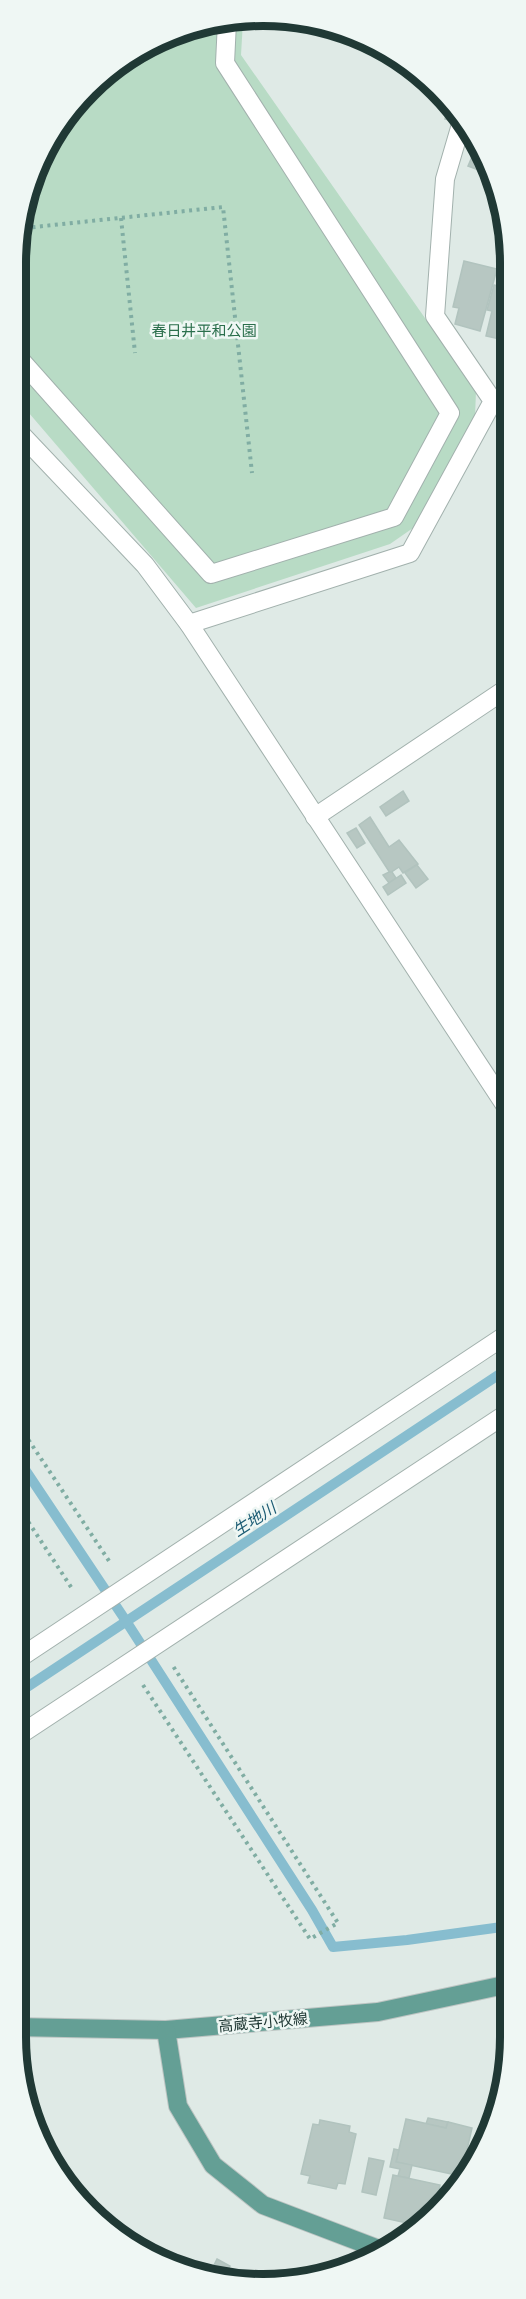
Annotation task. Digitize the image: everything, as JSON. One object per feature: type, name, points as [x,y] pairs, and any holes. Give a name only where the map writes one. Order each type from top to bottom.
[{"type":"main road","name":"高蔵寺小牧線","points":[[26,2027],[166,2030],[378,2012],[500,1985]]},
{"type":"main road","points":[[166,2030],[178,2106],[213,2165],[263,2205],[372,2247]]},
{"type":"street","points":[[26,366],[211,574],[394,517],[450,413],[225,63],[227,29]]},
{"type":"street","points":[[189,624],[410,553],[493,401],[435,316],[446,179],[459,130]]},
{"type":"street","points":[[26,440],[144,565],[189,624],[500,1097]]},
{"type":"street","points":[[315,817],[500,693]]},
{"type":"street","points":[[26,1654],[500,1339]]},
{"type":"street","points":[[26,1731],[500,1418]]},
{"type":"path","points":[[29,228],[223,207],[252,473]]},
{"type":"path","points":[[120,218],[135,352]]},
{"type":"path","points":[[26,1436],[127,1587]]},
{"type":"path","points":[[26,1518],[88,1613]]},
{"type":"path","points":[[129,1663],[310,1938],[338,1923],[158,1643]]},
{"type":"green space","name":"春日井平和公園","points":[[243,27],[241,55],[476,391],[475,417],[413,528],[390,544],[196,608],[26,410],[26,247],[30,217],[44,172],[57,144],[84,106],[106,84],[144,57],[187,38],[217,30]]},
{"type":"building","points":[[474,153],[482,171],[468,166]]},
{"type":"building","points":[[464,261],[497,269],[480,331],[455,324],[459,308],[453,307]]},
{"type":"building","points":[[494,285],[500,287],[500,339],[486,336],[492,311],[487,310]]},
{"type":"building","points":[[403,791],[409,801],[386,816],[380,807]]},
{"type":"building","points":[[370,817],[389,847],[399,840],[418,864],[403,873],[399,867],[390,873],[359,825]]},
{"type":"building","points":[[356,828],[365,843],[357,848],[347,833]]},
{"type":"building","points":[[417,865],[428,879],[416,888],[405,873]]},
{"type":"building","points":[[392,872],[396,878],[389,883],[383,875]]},
{"type":"building","points":[[401,875],[406,883],[388,895],[383,887]]},
{"type":"building","points":[[428,2118],[448,2122],[446,2128],[426,2124]]},
{"type":"building","points":[[406,2119],[446,2128],[448,2122],[472,2128],[464,2162],[455,2175],[396,2162]]},
{"type":"building","points":[[320,2120],[350,2126],[349,2132],[356,2134],[345,2184],[338,2183],[336,2189],[308,2183],[310,2176],[301,2174],[313,2124],[319,2125]]},
{"type":"building","points":[[394,2149],[399,2150],[396,2162],[412,2165],[409,2178],[398,2176],[400,2169],[390,2167]]},
{"type":"building","points":[[369,2158],[384,2161],[376,2195],[362,2192]]},
{"type":"building","points":[[393,2175],[440,2185],[439,2190],[444,2191],[409,2223],[384,2218]]},
{"type":"building","points":[[217,2259],[230,2266],[228,2270],[213,2267]]},
{"type":"waterway","name":"生地川","points":[[26,1688],[500,1374]]},
{"type":"waterway","points":[[26,1471],[126,1621],[312,1910],[333,1947],[500,1927]]}]
